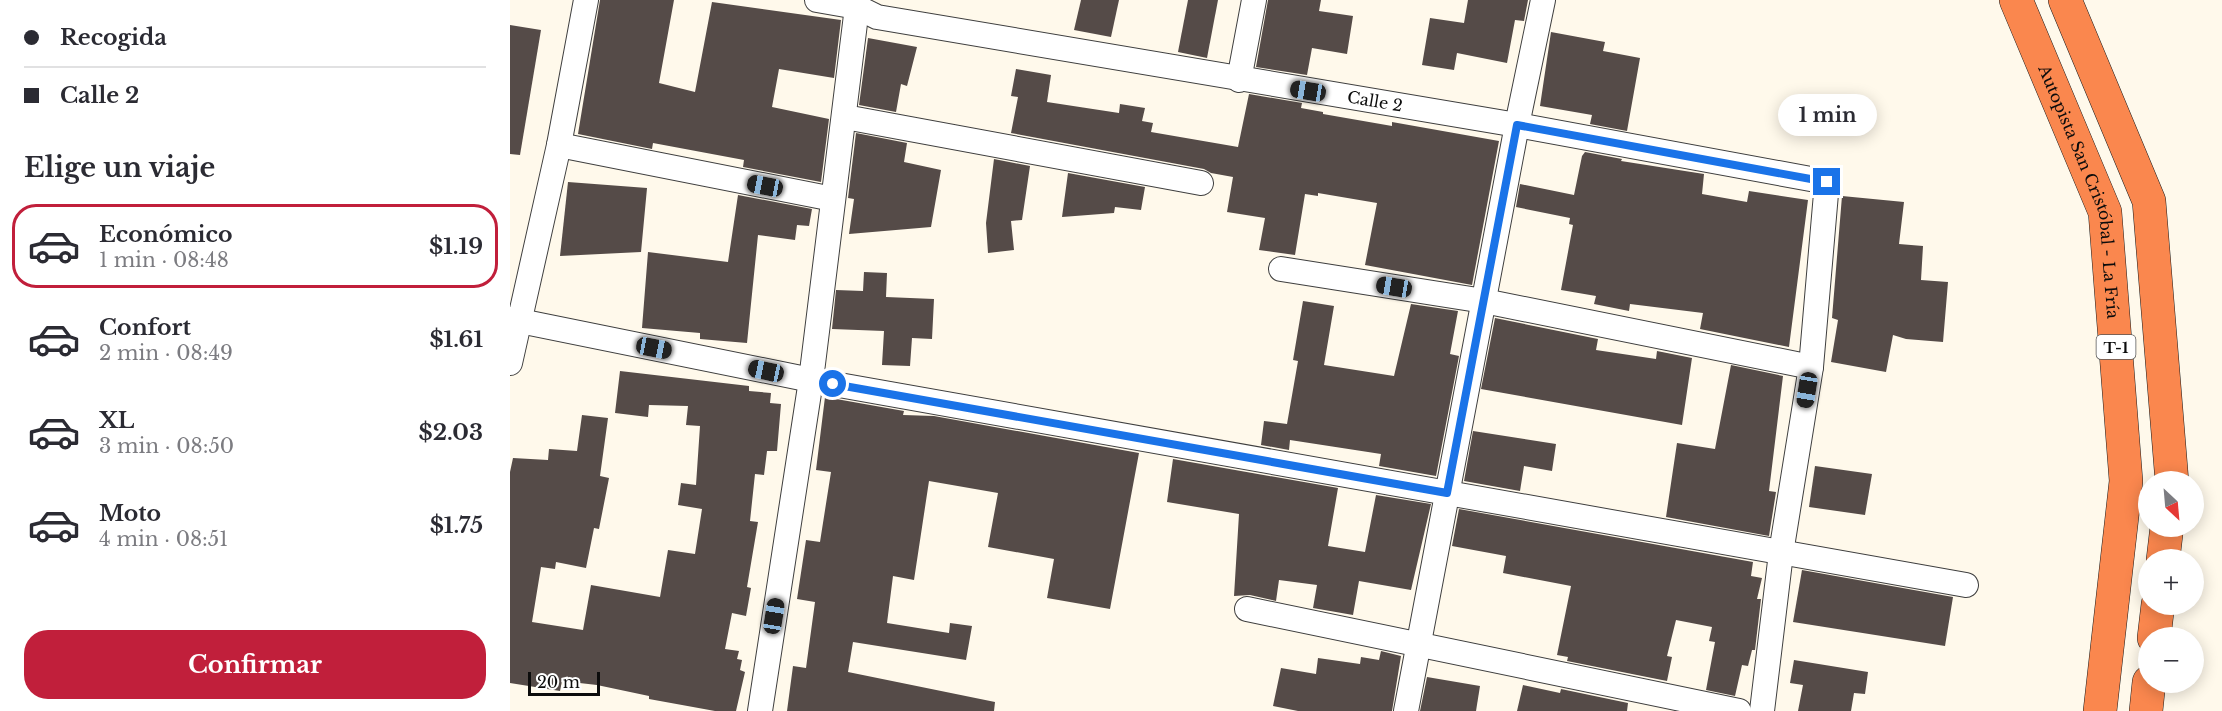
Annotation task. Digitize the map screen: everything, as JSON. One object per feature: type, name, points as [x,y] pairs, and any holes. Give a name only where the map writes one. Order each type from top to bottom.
[{"type":"highway","name":"Autopista San Cristóbal - La Fría","points":[[2016,0],[2105,212],[2126,481],[2100,711]]},
{"type":"highway","name":"T-1","points":[[2065,0],[2149,201],[2171,471]]},
{"type":"highway","points":[[2146,711],[2148,693]]},
{"type":"street","points":[[510,363],[514,319],[559,145],[586,0]]},
{"type":"street","name":"Calle 2","points":[[817,0],[872,8],[1239,80],[1517,125],[1827,182],[1811,367]]},
{"type":"street","points":[[1239,80],[1254,0]]},
{"type":"street","points":[[1406,711],[1517,125],[1544,0]]},
{"type":"street","points":[[759,711],[811,380],[845,117],[872,8]]},
{"type":"street","points":[[845,117],[1201,183]]},
{"type":"street","points":[[559,145],[833,199]]},
{"type":"street","points":[[1281,269],[1484,302],[1811,367],[1781,553],[1762,711]]},
{"type":"street","points":[[514,319],[811,380],[1966,585]]},
{"type":"street","points":[[1247,609],[1739,711]]},
{"type":"building","points":[[600,0],[674,0],[659,83],[695,92],[712,2],[841,20],[834,78],[779,69],[772,107],[829,119],[821,182],[743,167],[744,160],[653,143],[652,149],[578,134]]},
{"type":"building","points":[[1081,0],[1119,0],[1111,37],[1074,30]]},
{"type":"building","points":[[1188,0],[1218,0],[1207,58],[1178,52]]},
{"type":"building","points":[[1268,0],[1321,0],[1319,11],[1353,16],[1347,54],[1312,48],[1307,75],[1256,67]]},
{"type":"building","points":[[1468,0],[1528,0],[1524,21],[1515,20],[1507,63],[1457,53],[1454,70],[1422,65],[1430,18],[1464,23]]},
{"type":"building","points":[[510,25],[541,30],[520,155],[510,154]]},
{"type":"building","points":[[1551,32],[1605,42],[1603,51],[1640,58],[1627,131],[1590,124],[1592,115],[1540,106]]},
{"type":"building","points":[[868,38],[917,47],[907,86],[901,84],[896,112],[859,105]]},
{"type":"building","points":[[1016,69],[1051,75],[1047,102],[1119,113],[1120,104],[1145,108],[1142,121],[1153,123],[1151,132],[1238,147],[1249,94],[1302,103],[1301,108],[1323,112],[1323,114],[1392,126],[1392,122],[1499,141],[1472,285],[1365,265],[1377,203],[1318,193],[1318,196],[1305,194],[1295,255],[1259,250],[1265,218],[1227,212],[1233,177],[1211,173],[1204,169],[1011,133],[1018,97],[1011,96]]},
{"type":"building","points":[[856,133],[907,143],[904,162],[941,170],[931,227],[849,234],[854,199],[848,198]]},
{"type":"building","points":[[1585,152],[1622,159],[1621,161],[1704,174],[1702,194],[1747,202],[1749,191],[1808,200],[1789,347],[1700,329],[1703,313],[1630,304],[1629,311],[1594,304],[1596,296],[1561,290],[1573,225],[1569,224],[1570,218],[1516,207],[1520,184],[1574,195],[1582,156]]},
{"type":"building","points":[[994,159],[1030,166],[1022,220],[1011,221],[1014,250],[988,253],[986,223]]},
{"type":"building","points":[[1068,173],[1145,187],[1141,210],[1115,207],[1114,213],[1062,217]]},
{"type":"building","points":[[568,182],[647,188],[641,252],[560,256]]},
{"type":"building","points":[[738,195],[812,209],[809,226],[797,225],[795,240],[758,235],[747,343],[700,339],[700,333],[642,328],[648,252],[728,262]]},
{"type":"building","points":[[1842,196],[1904,202],[1899,244],[1923,246],[1921,280],[1948,282],[1943,342],[1906,339],[1893,335],[1886,372],[1831,362],[1838,320],[1832,318]]},
{"type":"building","points":[[864,272],[887,273],[886,297],[934,299],[932,339],[912,338],[910,366],[882,365],[884,331],[832,329],[836,290],[863,291]]},
{"type":"building","points":[[1303,301],[1334,306],[1324,365],[1394,376],[1411,304],[1458,311],[1450,354],[1459,356],[1436,476],[1379,466],[1381,454],[1290,440],[1289,450],[1261,445],[1264,421],[1287,424],[1298,361],[1293,360]]},
{"type":"building","points":[[1495,318],[1598,339],[1596,350],[1656,359],[1657,351],[1692,358],[1682,425],[1481,389]]},
{"type":"building","points":[[1731,365],[1783,376],[1769,491],[1776,492],[1769,536],[1666,517],[1677,443],[1715,449]]},
{"type":"building","points":[[620,371],[749,386],[749,391],[771,393],[770,403],[781,404],[777,451],[767,451],[764,475],[755,474],[750,521],[758,522],[747,587],[751,588],[746,616],[732,613],[725,649],[739,651],[737,659],[742,660],[740,670],[745,672],[736,711],[715,711],[649,699],[649,696],[597,685],[562,681],[560,691],[510,683],[510,472],[513,458],[548,460],[549,449],[577,451],[582,415],[608,418],[600,476],[609,478],[599,529],[594,528],[586,568],[556,562],[555,569],[541,567],[532,622],[583,630],[591,585],[660,597],[668,550],[695,554],[702,509],[678,505],[681,483],[696,485],[700,426],[686,425],[688,406],[649,405],[648,417],[615,413]]},
{"type":"building","points":[[825,397],[904,411],[903,415],[934,416],[1139,453],[1110,609],[1047,598],[1054,559],[988,547],[998,493],[929,481],[914,580],[893,576],[887,623],[949,633],[950,623],[972,626],[966,660],[853,642],[848,672],[995,702],[994,711],[787,711],[793,666],[806,668],[815,602],[797,599],[806,540],[820,542],[831,472],[816,470]]},
{"type":"building","points":[[1473,431],[1556,444],[1552,471],[1524,466],[1520,491],[1464,481]]},
{"type":"building","points":[[1173,459],[1338,488],[1328,546],[1365,552],[1376,495],[1431,504],[1411,590],[1359,581],[1353,615],[1313,608],[1317,585],[1279,580],[1276,601],[1250,595],[1234,596],[1239,514],[1167,502]]},
{"type":"building","points":[[1815,466],[1872,474],[1865,515],[1809,507]]},
{"type":"building","points":[[1459,509],[1753,562],[1751,576],[1762,578],[1757,599],[1761,599],[1755,650],[1752,650],[1748,666],[1742,665],[1735,696],[1706,690],[1715,642],[1709,641],[1712,627],[1676,620],[1667,656],[1672,657],[1667,681],[1567,661],[1568,657],[1557,655],[1571,586],[1503,573],[1506,556],[1452,546]]},
{"type":"building","points":[[1802,570],[1953,597],[1945,646],[1793,622]]},
{"type":"building","points":[[1381,651],[1401,656],[1392,711],[1298,711],[1273,706],[1281,668],[1316,674],[1318,658],[1360,664],[1361,657],[1379,660]]},
{"type":"building","points":[[1794,660],[1868,672],[1865,694],[1854,693],[1851,711],[1798,711],[1803,685],[1790,683]]},
{"type":"building","points":[[1427,677],[1480,686],[1476,711],[1420,711]]},
{"type":"building","points":[[1523,685],[1560,693],[1561,689],[1628,703],[1627,711],[1517,711]]},
{"type":"route","points":[[833,384],[1447,493],[1517,125],[1827,182]]}]
